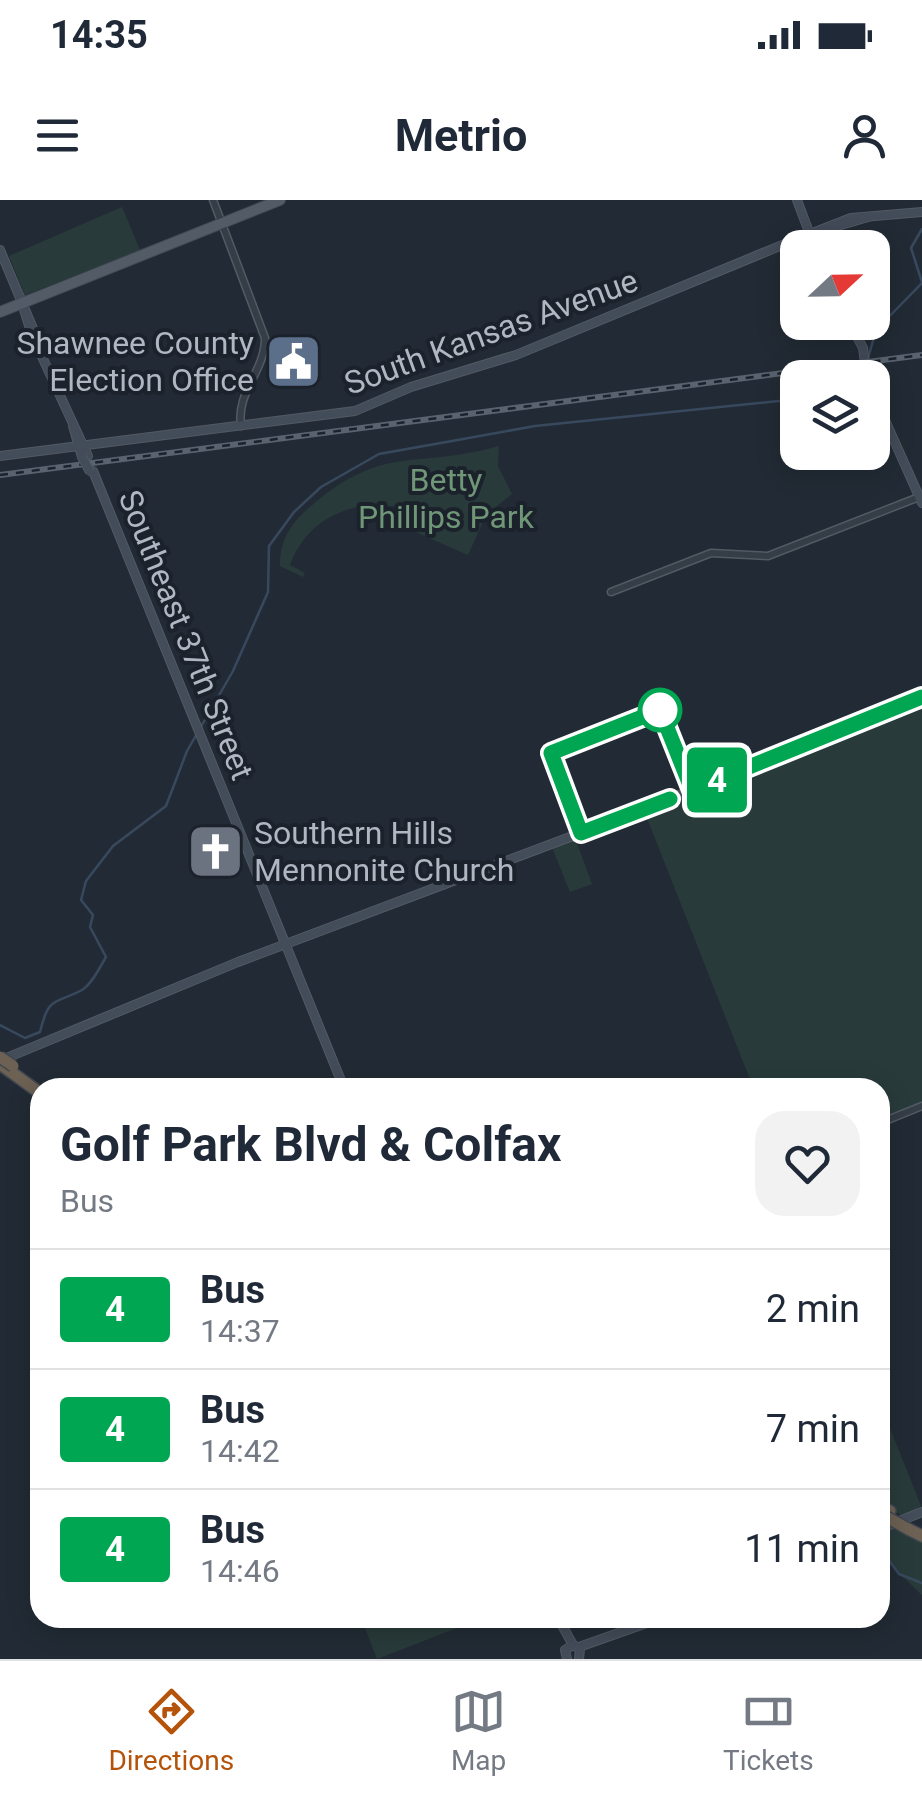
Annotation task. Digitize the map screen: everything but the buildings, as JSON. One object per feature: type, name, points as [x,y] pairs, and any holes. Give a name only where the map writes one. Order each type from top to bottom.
[{"type":"highway","points":[[4,1064],[30,1082]]},
{"type":"highway","points":[[890,1515],[917,1530]]},
{"type":"main road","points":[[0,309],[264,200]]},
{"type":"main road","points":[[220,220],[280,200]]},
{"type":"main road","points":[[797,200],[808,230]]},
{"type":"main road","name":"South Kansas Avenue","points":[[824,230],[868,218],[922,212]]},
{"type":"main road","name":"South Kansas Avenue","points":[[0,456],[83,451],[360,409],[410,387],[516,355],[780,246]]},
{"type":"main road","name":"Southeast 37th Street","points":[[0,250],[340,1078]]},
{"type":"main road","points":[[890,431],[921,500]]},
{"type":"main road","points":[[4,1064],[286,944],[922,700]]},
{"type":"main road","points":[[890,1524],[922,1512]]},
{"type":"main road","points":[[562,1628],[571,1653],[636,1628]]},
{"type":"street","points":[[213,200],[265,338],[263,357],[241,398],[241,427]]},
{"type":"street","points":[[611,592],[707,554],[768,556],[921,500]]},
{"type":"street","points":[[890,1119],[922,1106]]},
{"type":"green space","points":[[122,207],[140,250],[25,295],[9,256]]},
{"type":"green space","name":"Betty Phillips Park","points":[[499,446],[498,466],[512,494],[486,515],[468,555],[400,525],[404,508],[368,506],[335,514],[309,534],[290,565],[305,573],[303,577],[280,566],[284,540],[297,520],[359,473],[401,461]]},
{"type":"green space","points":[[922,704],[922,1103],[890,1116],[890,1078],[749,1078],[645,813]]},
{"type":"green space","points":[[575,838],[592,884],[570,892],[552,847]]},
{"type":"green space","points":[[890,1428],[921,1506],[904,1517],[890,1508]]},
{"type":"green space","points":[[895,1525],[922,1540],[922,1595],[890,1565],[890,1527]]},
{"type":"green space","points":[[365,1628],[457,1628],[377,1659]]},
{"type":"waterway","points":[[922,229],[911,248],[922,282]]},
{"type":"waterway","points":[[868,360],[876,330],[922,283]]},
{"type":"waterway","points":[[0,1025],[25,1038],[40,1032],[50,1006],[89,984],[106,957],[90,927],[93,915],[81,900],[86,881],[113,846],[166,806],[187,751],[233,671],[268,592],[269,546],[294,512],[321,487],[379,454],[535,426],[780,401]]},
{"type":"waterway","points":[[890,1562],[899,1574],[922,1583]]},
{"type":"railway","points":[[0,475],[922,355]]},
{"type":"bus line","name":"4","points":[[670,799],[581,833],[551,753],[660,710],[692,790],[922,697]]},
{"type":"place","name":"Shawnee County Election Office","points":[[293,361]]},
{"type":"place","name":"Southern Hills Mennonite Church","points":[[215,851]]}]
